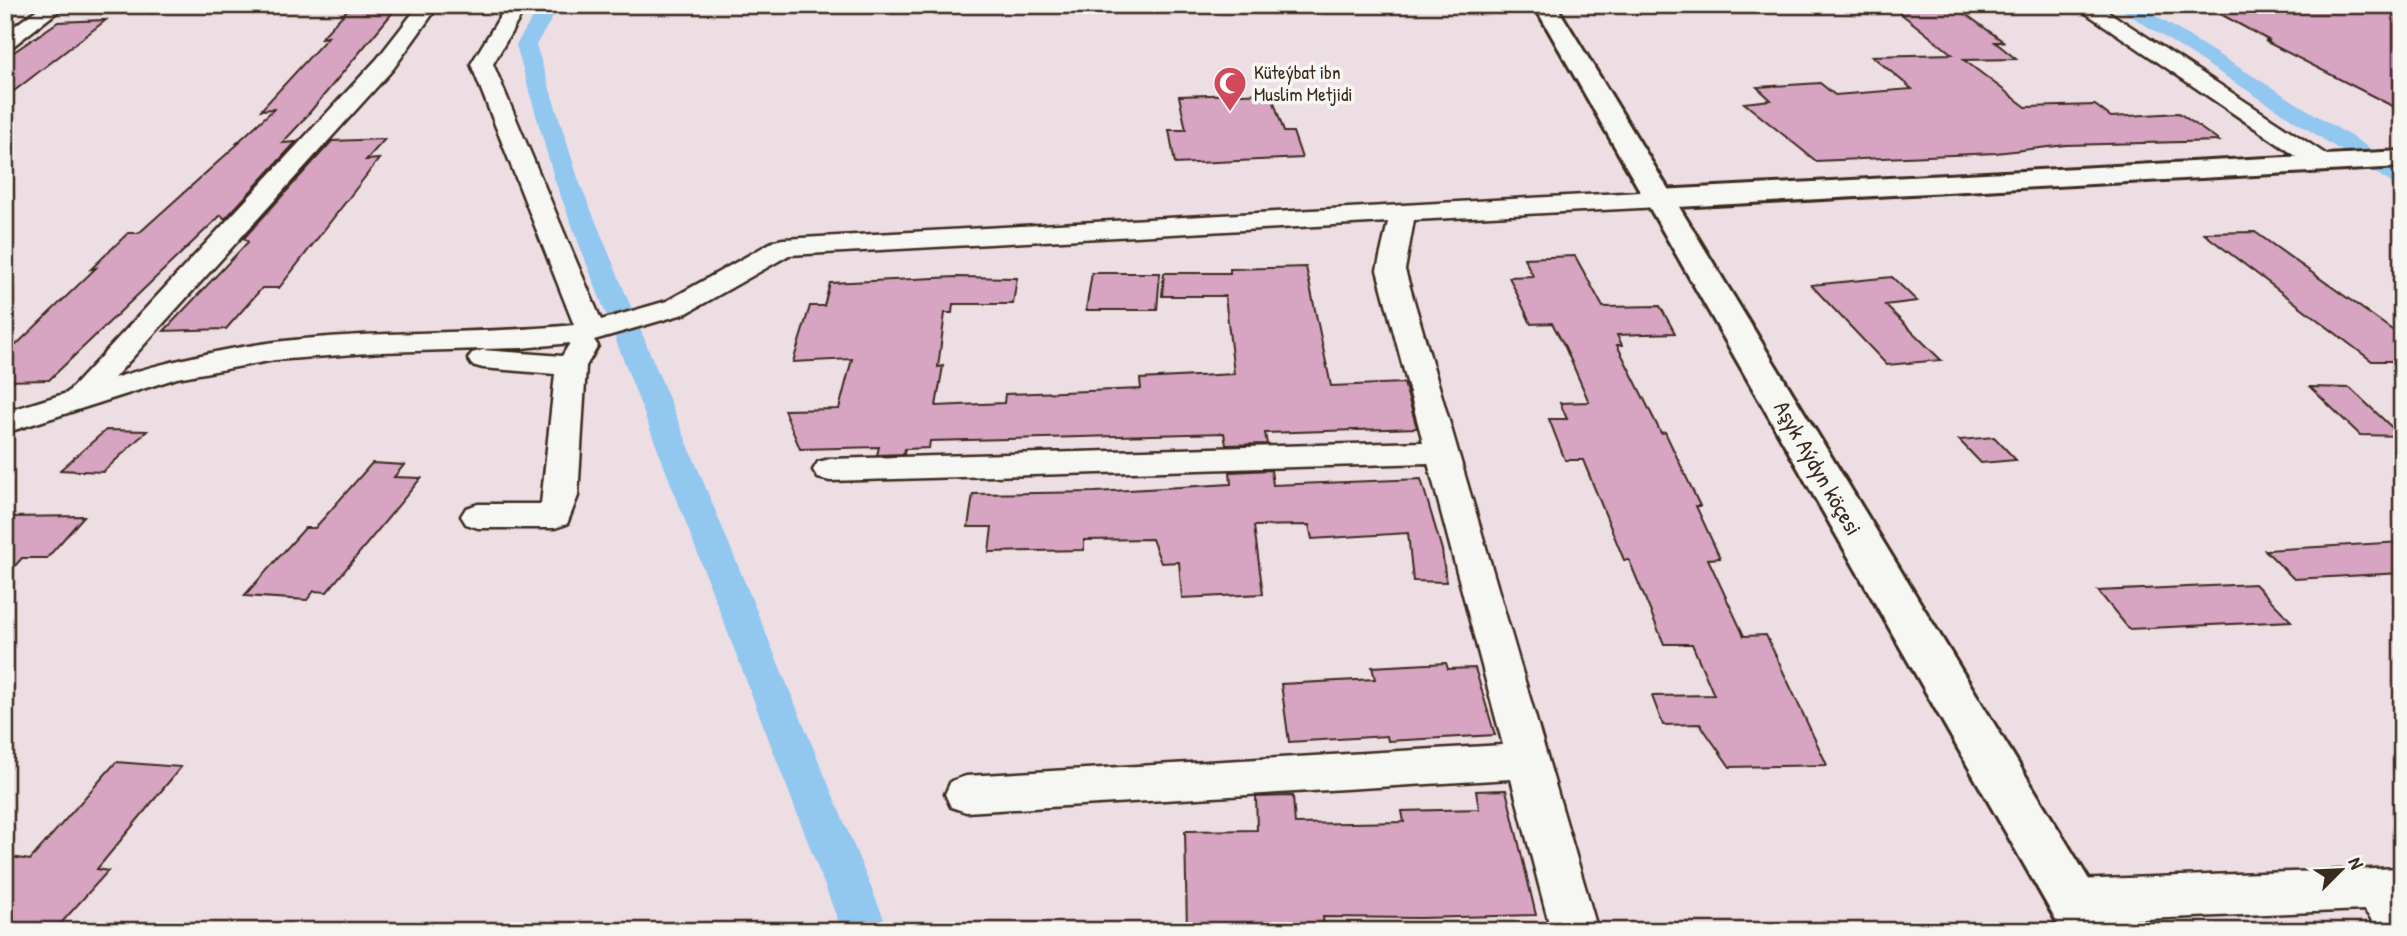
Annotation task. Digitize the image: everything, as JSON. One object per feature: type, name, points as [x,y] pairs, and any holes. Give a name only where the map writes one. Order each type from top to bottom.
[{"type":"main road","name":"Aşyk Aýdyn köçesi","points":[[1545,5],[2082,916]]},
{"type":"main road","points":[[1659,199],[2402,159]]},
{"type":"street","points":[[5,43],[56,5]]},
{"type":"street","points":[[78,400],[385,64],[429,5]]},
{"type":"street","points":[[517,5],[482,64],[591,332]]},
{"type":"street","points":[[2084,5],[2325,162]]},
{"type":"street","points":[[5,423],[171,370],[275,351],[381,343],[522,339],[591,332],[677,307],[783,247],[1659,199]]},
{"type":"street","points":[[1402,215],[1391,271],[1525,761],[1575,931]]},
{"type":"street","points":[[478,516],[555,516],[561,496],[571,366],[591,332]]},
{"type":"street","points":[[5,448],[94,414],[237,377],[312,365],[451,357],[571,366]]},
{"type":"street","points":[[830,470],[1440,452]]},
{"type":"street","points":[[966,794],[1525,761]]},
{"type":"street","points":[[2082,916],[2393,900]]},
{"type":"building","points":[[352,5],[399,5],[282,143],[296,142],[225,219],[221,215],[49,380],[5,381],[5,346],[16,345],[96,268],[91,269],[128,233],[139,233],[274,109],[261,110],[328,37],[321,38]]},
{"type":"building","points":[[1890,5],[1953,5],[2004,42],[1995,42],[2016,59],[1964,60],[2026,107],[2095,105],[2111,117],[2179,113],[2219,141],[2066,145],[1996,153],[1816,161],[1744,103],[1771,100],[1757,87],[1820,83],[1835,95],[1912,89],[1872,56],[1952,54]]},
{"type":"building","points":[[2204,5],[2402,5],[2402,111],[2265,41],[2270,41]]},
{"type":"building","points":[[106,20],[5,98],[5,58],[58,22]]},
{"type":"building","name":"Küteýbat ibn Muslim Metjidi","points":[[1271,93],[1284,132],[1293,132],[1302,158],[1175,164],[1169,130],[1186,130],[1179,96]]},
{"type":"building","points":[[385,139],[366,160],[379,159],[279,288],[262,288],[226,329],[164,331],[248,242],[244,238],[332,141]]},
{"type":"building","points":[[2255,232],[2402,337],[2402,361],[2372,361],[2203,233]]},
{"type":"building","points":[[1575,256],[1603,307],[1660,306],[1675,333],[1617,335],[1622,345],[1617,345],[1661,433],[1665,432],[1700,506],[1696,506],[1720,558],[1708,559],[1744,636],[1766,635],[1827,765],[1730,767],[1700,724],[1663,725],[1652,696],[1714,695],[1692,644],[1664,644],[1629,560],[1624,560],[1583,460],[1565,460],[1549,419],[1567,419],[1560,403],[1589,402],[1552,323],[1531,324],[1509,277],[1533,276],[1524,258]]},
{"type":"building","points":[[1306,267],[1331,386],[1404,383],[1417,428],[1265,433],[1267,444],[1226,445],[1224,433],[930,441],[929,448],[905,449],[904,454],[877,455],[879,447],[800,449],[784,410],[839,409],[852,359],[793,362],[810,306],[824,306],[830,283],[956,277],[1017,278],[1013,304],[953,304],[952,313],[945,313],[938,367],[943,366],[936,406],[1004,403],[1005,394],[1141,389],[1140,379],[1234,374],[1225,296],[1162,296],[1164,273],[1230,273],[1230,269]]},
{"type":"building","points":[[1092,273],[1160,273],[1157,310],[1086,310]]},
{"type":"building","points":[[1892,277],[1917,301],[1885,305],[1941,360],[1887,365],[1811,285]]},
{"type":"building","points":[[2310,387],[2350,388],[2401,436],[2360,435]]},
{"type":"building","points":[[106,430],[147,431],[103,472],[60,470]]},
{"type":"building","points":[[1994,437],[2016,460],[1981,463],[1959,440]]},
{"type":"building","points":[[372,463],[404,465],[394,477],[421,478],[327,592],[314,591],[307,600],[244,596],[305,528],[315,528]]},
{"type":"building","points":[[1271,470],[1273,485],[1421,479],[1442,550],[1446,582],[1413,581],[1408,533],[1312,539],[1309,525],[1254,526],[1263,594],[1182,598],[1179,562],[1161,563],[1152,539],[1084,540],[1084,550],[989,552],[992,527],[968,527],[973,494],[1095,492],[1231,484],[1230,472]]},
{"type":"building","points":[[84,516],[47,558],[22,558],[5,577],[5,517]]},
{"type":"building","points":[[2402,542],[2402,573],[2294,579],[2265,550]]},
{"type":"building","points":[[2255,584],[2291,621],[2129,629],[2098,591]]},
{"type":"building","points":[[1446,663],[1448,669],[1475,668],[1495,735],[1388,741],[1387,736],[1289,742],[1281,684],[1375,679],[1372,667]]},
{"type":"building","points":[[116,762],[181,767],[97,869],[108,871],[54,931],[5,931],[5,856],[30,860]]},
{"type":"building","points":[[1506,790],[1536,915],[1323,917],[1324,931],[1187,931],[1185,831],[1257,830],[1256,797],[1293,796],[1295,824],[1404,822],[1402,811],[1479,809],[1476,791]]},
{"type":"waterway","points":[[550,5],[526,45],[567,181],[866,931]]},
{"type":"waterway","points":[[2124,5],[2402,179]]},
{"type":"place","name":"Küteýbat ibn Muslim Metjidi","points":[[1230,113]]}]
